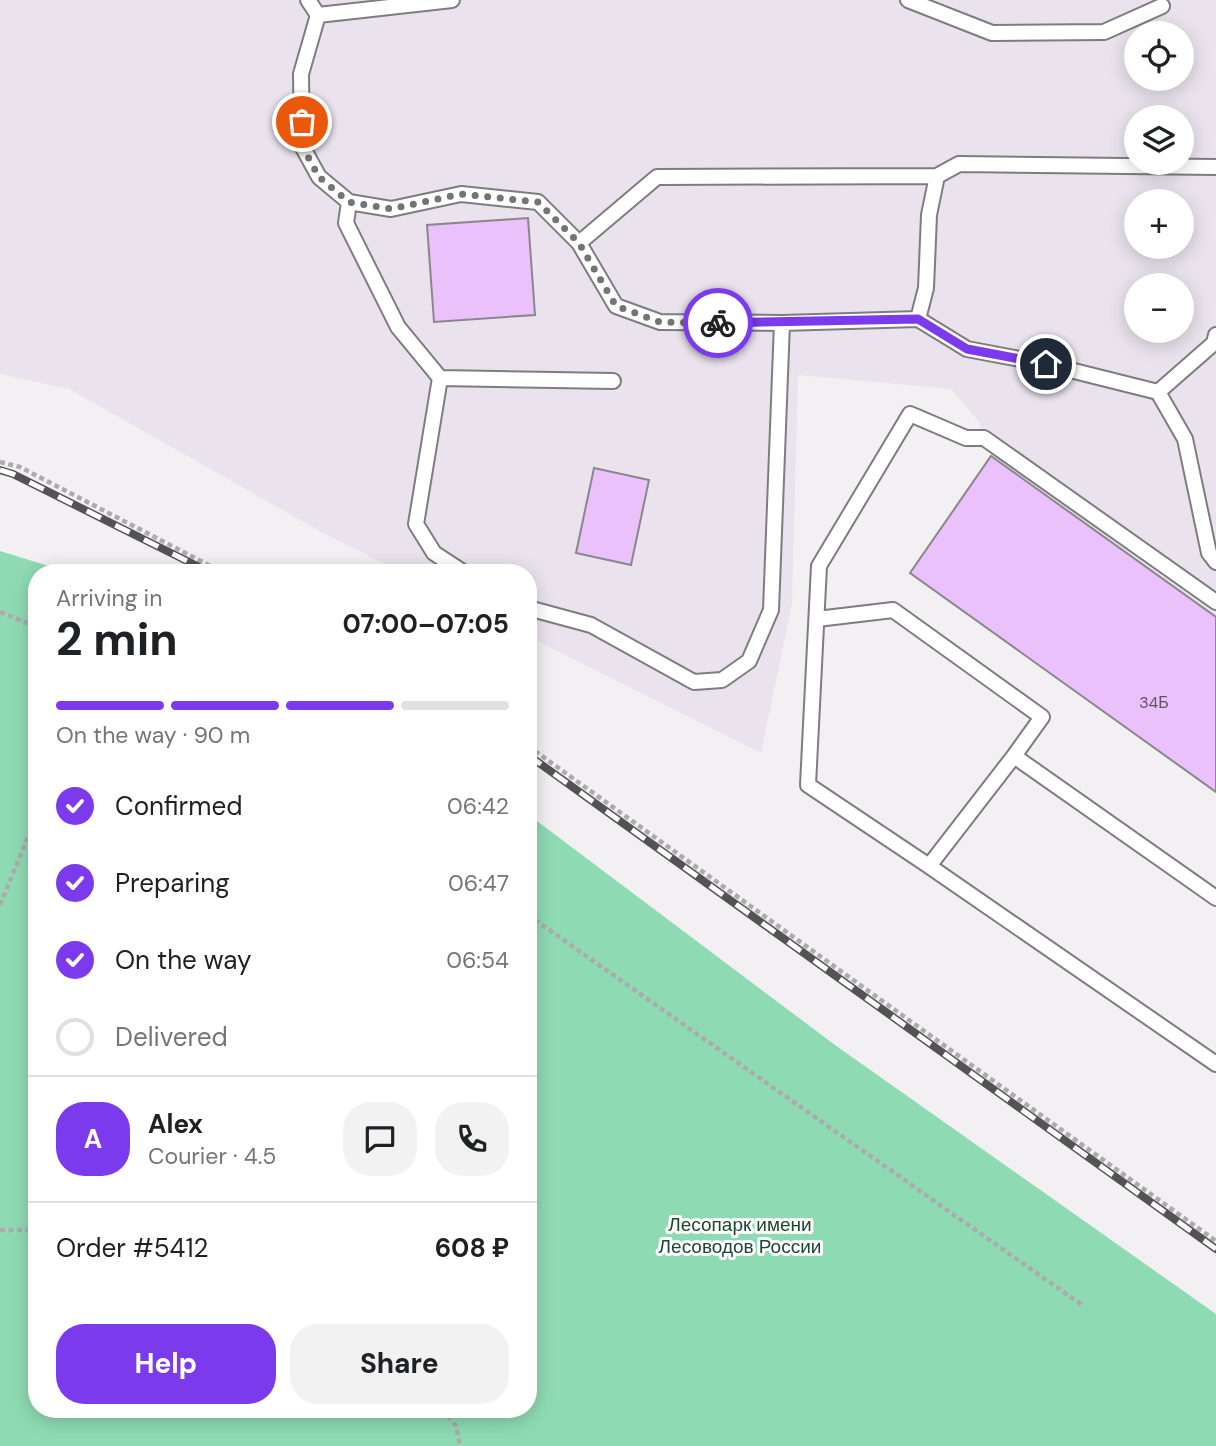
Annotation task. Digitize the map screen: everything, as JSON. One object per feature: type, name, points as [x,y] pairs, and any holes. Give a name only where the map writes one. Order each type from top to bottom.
[{"type":"lane","points":[[308,0],[318,15],[301,74],[302,146],[319,177],[349,202],[391,209],[461,194],[538,202],[579,243],[616,306],[660,322],[782,323],[918,319],[967,349],[1046,364],[1158,393],[1185,439],[1209,553],[1216,562]]},
{"type":"lane","points":[[318,15],[452,0]]},
{"type":"lane","points":[[908,0],[992,33],[1104,33],[1162,6]]},
{"type":"lane","points":[[579,243],[657,177],[937,176],[959,164],[1216,167]]},
{"type":"lane","points":[[918,319],[926,288],[929,215],[937,176]]},
{"type":"lane","points":[[349,202],[346,223],[398,327],[440,378],[416,524],[435,553],[451,564]]},
{"type":"lane","points":[[537,610],[591,625],[694,682],[722,680],[749,661],[771,610],[782,323]]},
{"type":"lane","points":[[1158,393],[1214,343],[1216,335]]},
{"type":"lane","points":[[440,378],[613,381]]},
{"type":"lane","points":[[1216,602],[984,438],[966,438],[910,414],[820,566],[808,785],[1216,1064]]},
{"type":"lane","points":[[817,619],[892,610],[1042,717],[929,866]]},
{"type":"lane","points":[[1014,756],[1216,898]]},
{"type":"path","points":[[0,462],[20,467],[207,564]]},
{"type":"path","points":[[0,612],[28,623]]},
{"type":"path","points":[[537,752],[1216,1241]]},
{"type":"path","points":[[0,905],[28,837]]},
{"type":"path","points":[[537,921],[1082,1305]]},
{"type":"path","points":[[0,1230],[28,1230]]},
{"type":"path","points":[[450,1418],[456,1426],[460,1446]]},
{"type":"shaded area","points":[[0,0],[1216,0],[1216,617],[991,456],[979,422],[951,389],[798,375],[792,604],[761,753],[537,641],[537,564],[384,564],[323,533],[69,389],[0,374]]},
{"type":"green space","name":"Лесопарк имени Лесоводов России","points":[[0,551],[42,564],[28,564],[28,1418],[537,1418],[537,821],[835,1045],[1216,1314],[1216,1446],[0,1446]]},
{"type":"building","points":[[528,218],[535,315],[434,322],[427,225]]},
{"type":"building","points":[[991,456],[1216,617],[1216,792],[910,573]]},
{"type":"building","points":[[594,468],[649,480],[631,565],[576,553]]},
{"type":"railway","points":[[0,470],[193,564]]},
{"type":"railway","points":[[537,761],[1216,1249]]},
{"type":"way so far","points":[[302,122],[302,146],[319,177],[349,202],[391,209],[461,194],[538,202],[579,243],[616,306],[660,322],[718,323]]},
{"type":"route","points":[[718,323],[918,319],[967,349],[1046,364]]}]
